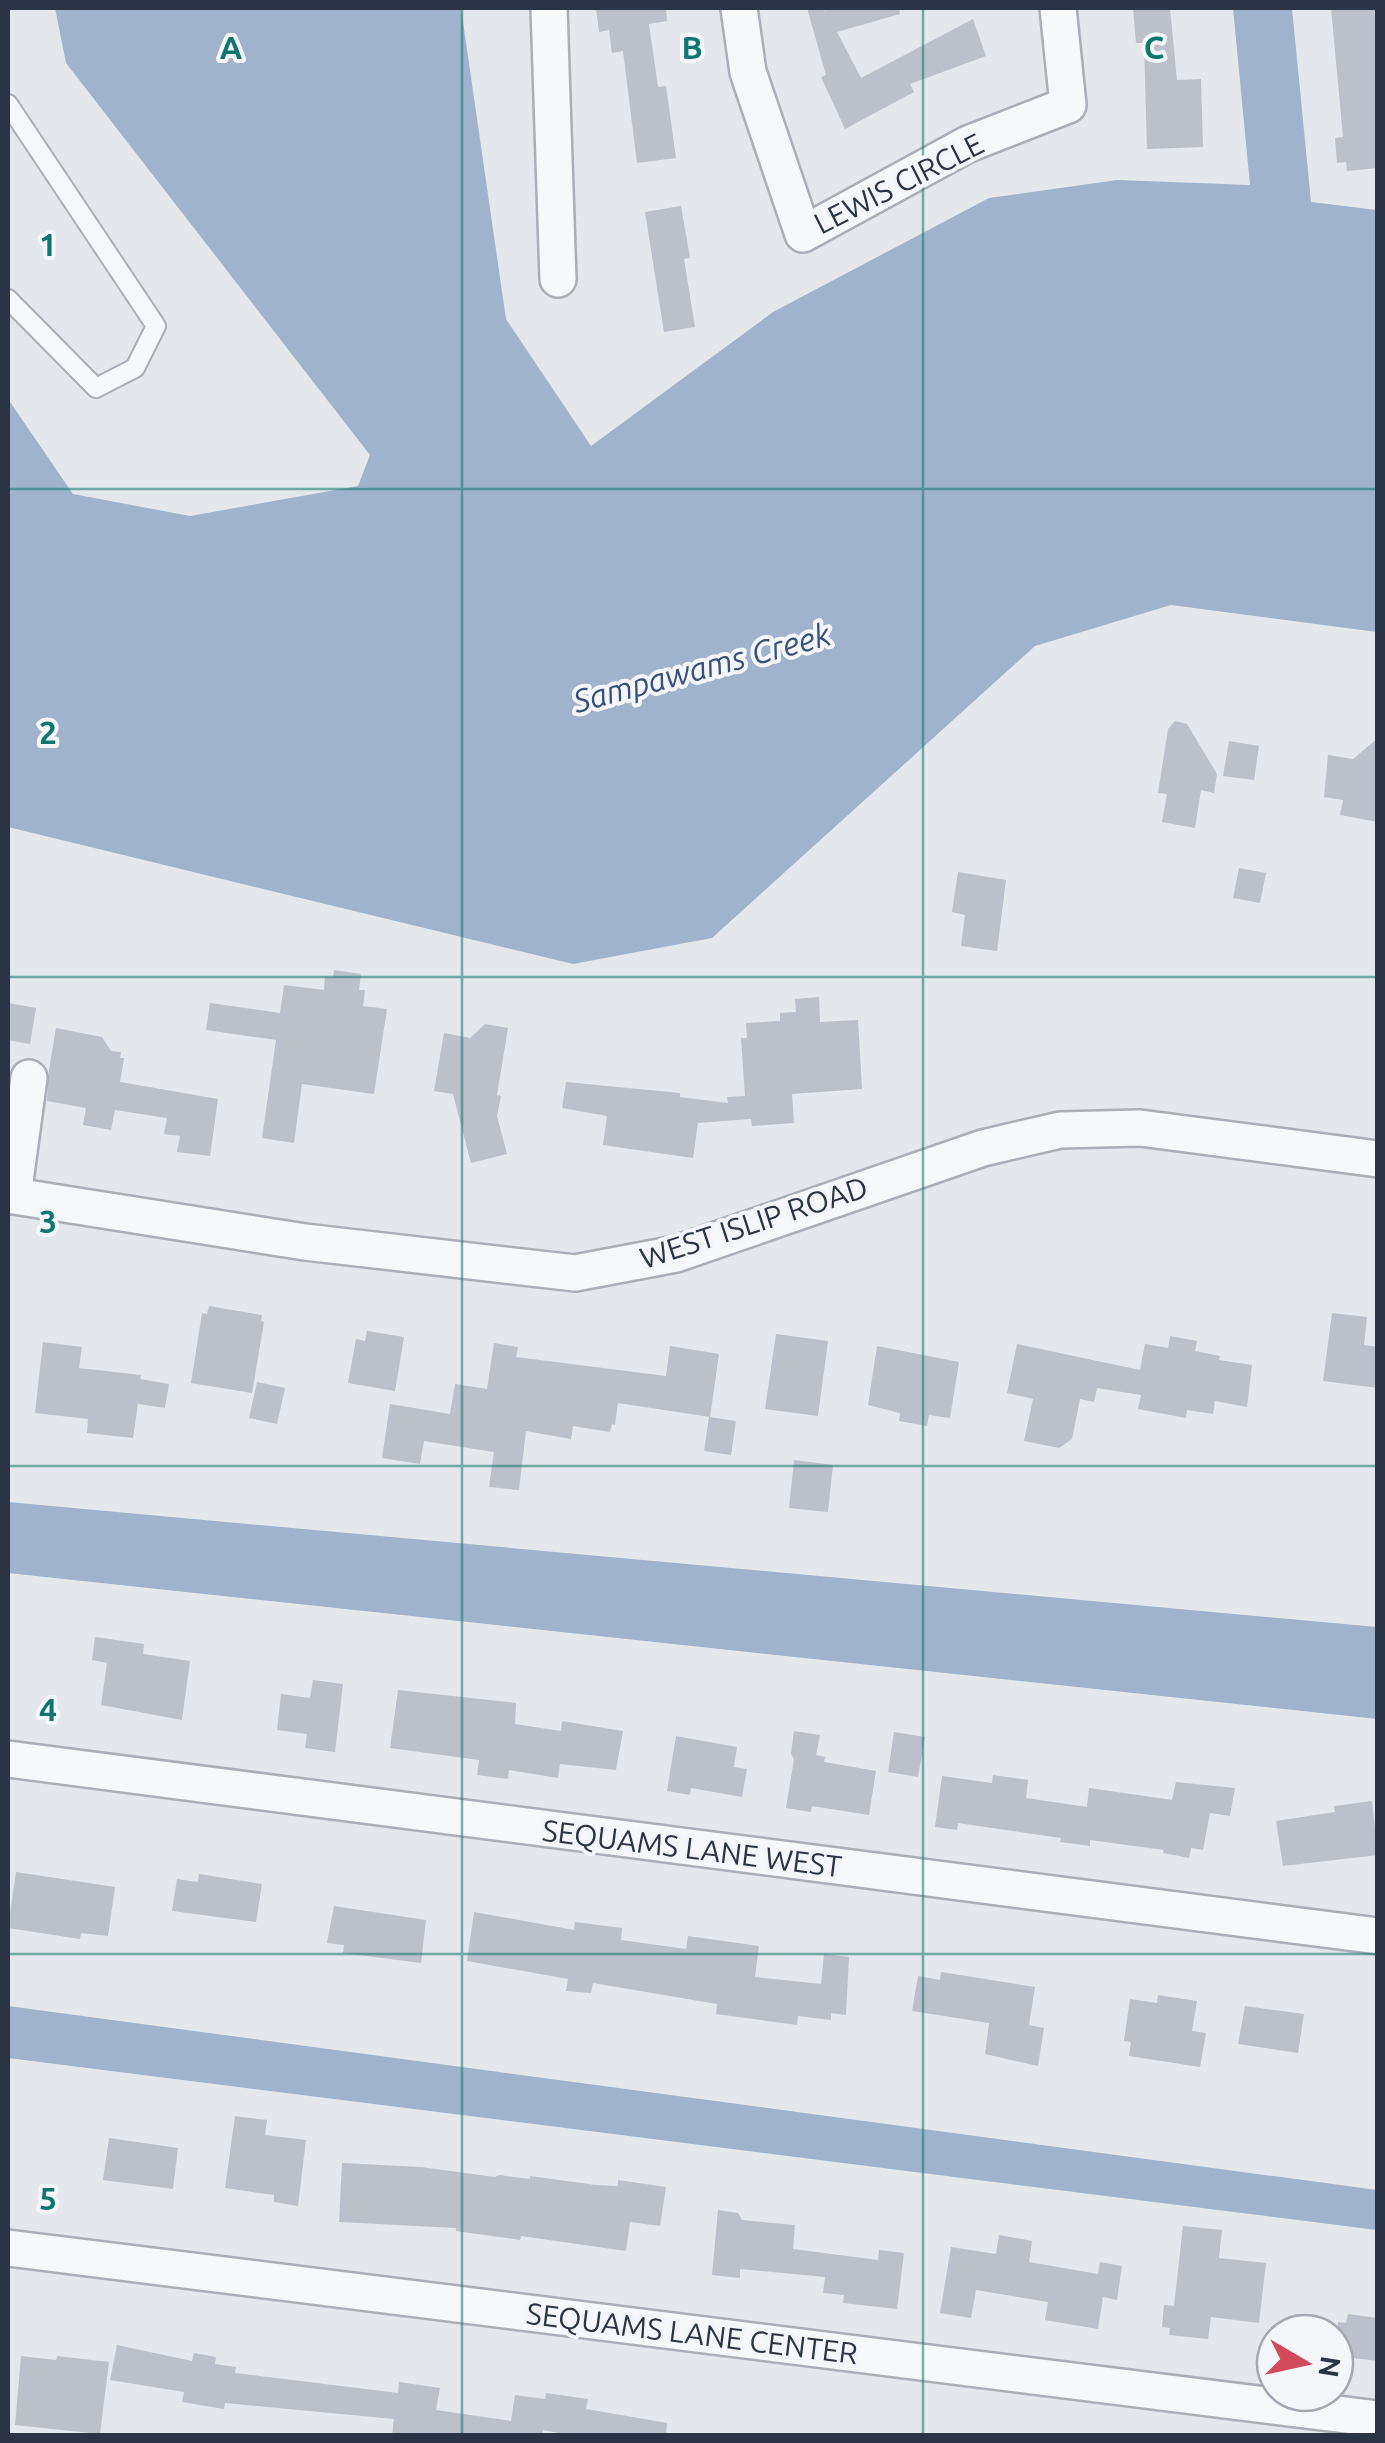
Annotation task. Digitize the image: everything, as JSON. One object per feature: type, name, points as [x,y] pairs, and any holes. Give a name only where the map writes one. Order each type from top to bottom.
[{"type":"street","points":[[549,8],[558,279]]},
{"type":"street","name":"LEWIS CIRCLE","points":[[740,8],[748,72],[802,234],[968,144],[1068,106],[1058,8]]},
{"type":"street","points":[[10,1196],[28,1078]]},
{"type":"street","name":"WEST ISLIP ROAD","points":[[10,1196],[305,1242],[575,1273],[676,1254],[982,1148],[1060,1130],[1140,1128],[1378,1159]]},
{"type":"street","name":"SEQUAMS LANE WEST","points":[[8,1759],[1378,1936]]},
{"type":"street","name":"SEQUAMS LANE CENTER","points":[[8,2248],[1378,2419]]},
{"type":"lane","points":[[8,104],[156,326],[135,368],[96,388],[8,299]]},
{"type":"water","name":"Sampawams Creek","points":[[55,8],[461,8],[506,319],[591,446],[773,312],[989,198],[1117,180],[1250,185],[1233,8],[1292,8],[1311,202],[1377,210],[1377,632],[1171,605],[1035,646],[712,938],[573,964],[8,827],[8,399],[73,494],[190,516],[358,486],[370,455],[66,63]]},
{"type":"water","points":[[8,1502],[1377,1627],[1377,1719],[8,1573]]},
{"type":"water","points":[[8,2006],[1377,2190],[1377,2230],[8,2058]]},
{"type":"building","points":[[596,8],[666,8],[667,21],[649,24],[658,87],[666,86],[676,158],[637,163],[623,51],[612,53],[609,30],[599,32]]},
{"type":"building","points":[[807,8],[824,8],[826,13],[825,8],[899,8],[900,14],[837,32],[861,78],[973,19],[986,56],[910,84],[914,92],[845,129],[821,77],[826,75]]},
{"type":"building","points":[[1133,8],[1170,8],[1177,80],[1201,79],[1203,147],[1147,149],[1144,43],[1136,43]]},
{"type":"building","points":[[1331,8],[1378,8],[1378,168],[1347,171],[1346,162],[1337,163],[1335,138],[1343,137]]},
{"type":"building","points":[[681,206],[690,258],[684,259],[695,327],[664,332],[645,212]]},
{"type":"building","points":[[1175,721],[1187,724],[1217,774],[1214,793],[1201,790],[1195,828],[1162,822],[1167,794],[1158,793],[1168,729]]},
{"type":"building","points":[[1378,738],[1378,822],[1340,815],[1343,800],[1324,797],[1328,755],[1353,759]]},
{"type":"building","points":[[1229,741],[1259,746],[1254,780],[1223,776]]},
{"type":"building","points":[[1239,868],[1266,873],[1260,903],[1233,898]]},
{"type":"building","points":[[958,872],[1006,880],[997,951],[961,946],[965,915],[952,912]]},
{"type":"building","points":[[334,970],[361,974],[363,1006],[387,1009],[374,1094],[302,1084],[294,1143],[262,1138],[276,1040],[206,1030],[210,1003],[280,1013],[284,985],[324,990],[325,976],[333,977]]},
{"type":"building","points":[[819,997],[820,1022],[858,1020],[862,1089],[792,1094],[794,1123],[752,1126],[751,1119],[698,1123],[693,1158],[603,1145],[607,1116],[562,1108],[566,1082],[680,1093],[680,1097],[728,1103],[727,1097],[745,1096],[741,1038],[747,1038],[746,1023],[780,1021],[780,1013],[796,1012],[795,999]]},
{"type":"building","points":[[8,1003],[36,1008],[30,1044],[8,1040]]},
{"type":"building","points":[[485,1024],[508,1028],[497,1095],[501,1096],[497,1116],[507,1154],[471,1163],[453,1094],[434,1091],[444,1033],[470,1038]]},
{"type":"building","points":[[56,1028],[102,1037],[111,1051],[121,1052],[120,1058],[124,1058],[120,1082],[218,1099],[210,1156],[177,1152],[180,1136],[164,1134],[167,1118],[115,1110],[111,1130],[83,1125],[86,1108],[47,1101]]},
{"type":"building","points":[[209,1306],[262,1315],[252,1393],[191,1383],[202,1313],[207,1314]]},
{"type":"building","points":[[1332,1313],[1367,1317],[1364,1345],[1378,1347],[1378,1388],[1323,1381]]},
{"type":"building","points":[[367,1331],[404,1337],[395,1391],[348,1383],[356,1339],[365,1341]]},
{"type":"building","points":[[776,1334],[828,1341],[818,1416],[765,1409]]},
{"type":"building","points":[[1170,1336],[1197,1341],[1195,1351],[1220,1356],[1219,1360],[1252,1365],[1247,1407],[1215,1401],[1213,1414],[1187,1410],[1186,1418],[1138,1409],[1141,1395],[1097,1388],[1094,1402],[1080,1399],[1072,1439],[1059,1448],[1024,1441],[1033,1399],[1007,1393],[1017,1344],[1140,1370],[1145,1344],[1168,1348]]},
{"type":"building","points":[[43,1342],[82,1347],[79,1368],[141,1375],[140,1379],[169,1384],[165,1408],[138,1404],[133,1438],[87,1433],[88,1419],[35,1413]]},
{"type":"building","points":[[494,1343],[518,1347],[516,1357],[666,1376],[670,1346],[719,1354],[710,1417],[618,1403],[610,1432],[573,1426],[571,1439],[526,1431],[519,1490],[489,1487],[494,1452],[424,1441],[420,1464],[382,1458],[390,1404],[450,1414],[455,1384],[487,1389]]},
{"type":"building","points":[[877,1346],[959,1362],[950,1418],[929,1415],[927,1426],[899,1421],[900,1413],[868,1405]]},
{"type":"building","points":[[257,1382],[285,1388],[277,1424],[249,1418]]},
{"type":"building","points":[[709,1417],[736,1421],[731,1455],[704,1451]]},
{"type":"building","points":[[794,1460],[833,1465],[828,1512],[789,1508]]},
{"type":"building","points":[[95,1637],[144,1644],[143,1654],[190,1661],[182,1720],[101,1705],[107,1663],[92,1660]]},
{"type":"building","points":[[313,1680],[343,1684],[335,1752],[305,1748],[307,1734],[277,1730],[281,1694],[310,1698]]},
{"type":"building","points":[[398,1690],[516,1703],[515,1724],[561,1731],[562,1721],[623,1731],[616,1770],[560,1764],[558,1778],[509,1770],[508,1779],[477,1775],[479,1760],[390,1748]]},
{"type":"building","points":[[794,1731],[820,1735],[816,1755],[825,1757],[824,1762],[876,1771],[869,1815],[812,1806],[811,1812],[786,1808]]},
{"type":"building","points":[[894,1732],[925,1737],[918,1777],[888,1772]]},
{"type":"building","points":[[676,1736],[737,1747],[734,1767],[747,1769],[742,1797],[691,1788],[690,1795],[667,1791]]},
{"type":"building","points":[[993,1775],[1028,1780],[1026,1798],[1087,1807],[1089,1788],[1172,1800],[1176,1782],[1235,1788],[1230,1816],[1210,1813],[1203,1850],[1191,1848],[1189,1858],[1163,1853],[1164,1850],[1090,1840],[1090,1846],[958,1823],[957,1830],[935,1827],[942,1776],[992,1783]]},
{"type":"building","points":[[1372,1801],[1378,1855],[1283,1866],[1276,1821],[1335,1812],[1334,1806]]},
{"type":"building","points":[[16,1872],[115,1887],[108,1936],[81,1933],[80,1939],[8,1928]]},
{"type":"building","points":[[199,1874],[262,1884],[256,1922],[172,1911],[177,1879],[198,1882]]},
{"type":"building","points":[[334,1906],[426,1920],[421,1963],[343,1953],[344,1945],[327,1943]]},
{"type":"building","points":[[474,1912],[574,1930],[575,1922],[622,1928],[621,1940],[686,1949],[688,1936],[759,1946],[755,1977],[821,1984],[824,1954],[849,1957],[846,2015],[831,2013],[831,2020],[798,2016],[797,2025],[716,2014],[717,2004],[593,1983],[591,1993],[566,1991],[568,1979],[467,1961]]},
{"type":"building","points":[[941,1972],[1035,1987],[1029,2025],[1044,2028],[1038,2066],[985,2054],[989,2023],[912,2011],[918,1976],[940,1980]]},
{"type":"building","points":[[1158,1995],[1197,2001],[1192,2031],[1206,2033],[1200,2067],[1129,2056],[1131,2042],[1124,2041],[1130,1999],[1157,2003]]},
{"type":"building","points":[[1245,2006],[1304,2014],[1298,2053],[1238,2044]]},
{"type":"building","points":[[235,2116],[267,2120],[265,2135],[306,2140],[298,2206],[274,2202],[274,2195],[225,2188]]},
{"type":"building","points":[[109,2138],[178,2148],[173,2189],[103,2180]]},
{"type":"building","points":[[342,2163],[421,2167],[495,2177],[530,2176],[596,2185],[618,2186],[618,2180],[666,2187],[660,2226],[630,2222],[626,2251],[521,2236],[520,2240],[456,2228],[339,2222]]},
{"type":"building","points":[[718,2210],[738,2213],[742,2220],[795,2225],[793,2249],[878,2260],[879,2250],[904,2253],[897,2309],[843,2303],[844,2295],[823,2293],[825,2277],[740,2269],[740,2278],[712,2275]]},
{"type":"building","points":[[1183,2226],[1222,2230],[1219,2258],[1266,2263],[1260,2313],[1255,2313],[1255,2322],[1211,2317],[1208,2339],[1169,2335],[1170,2328],[1162,2327],[1164,2305],[1174,2306]]},
{"type":"building","points":[[999,2235],[1032,2241],[1029,2262],[1098,2274],[1100,2262],[1122,2266],[1117,2300],[1103,2297],[1098,2329],[1045,2320],[1048,2302],[976,2290],[971,2318],[940,2313],[951,2247],[996,2254]]},
{"type":"building","points":[[1355,2315],[1378,2318],[1378,2361],[1355,2358]]},
{"type":"building","points":[[117,2345],[192,2361],[194,2353],[216,2357],[215,2364],[236,2367],[235,2373],[398,2393],[399,2382],[440,2388],[436,2410],[511,2421],[515,2395],[545,2399],[546,2393],[588,2399],[586,2409],[667,2423],[666,2436],[575,2436],[543,2430],[542,2436],[392,2436],[394,2419],[225,2403],[224,2409],[182,2402],[184,2392],[110,2380]]},
{"type":"building","points":[[21,2356],[109,2362],[100,2434],[15,2425]]}]
